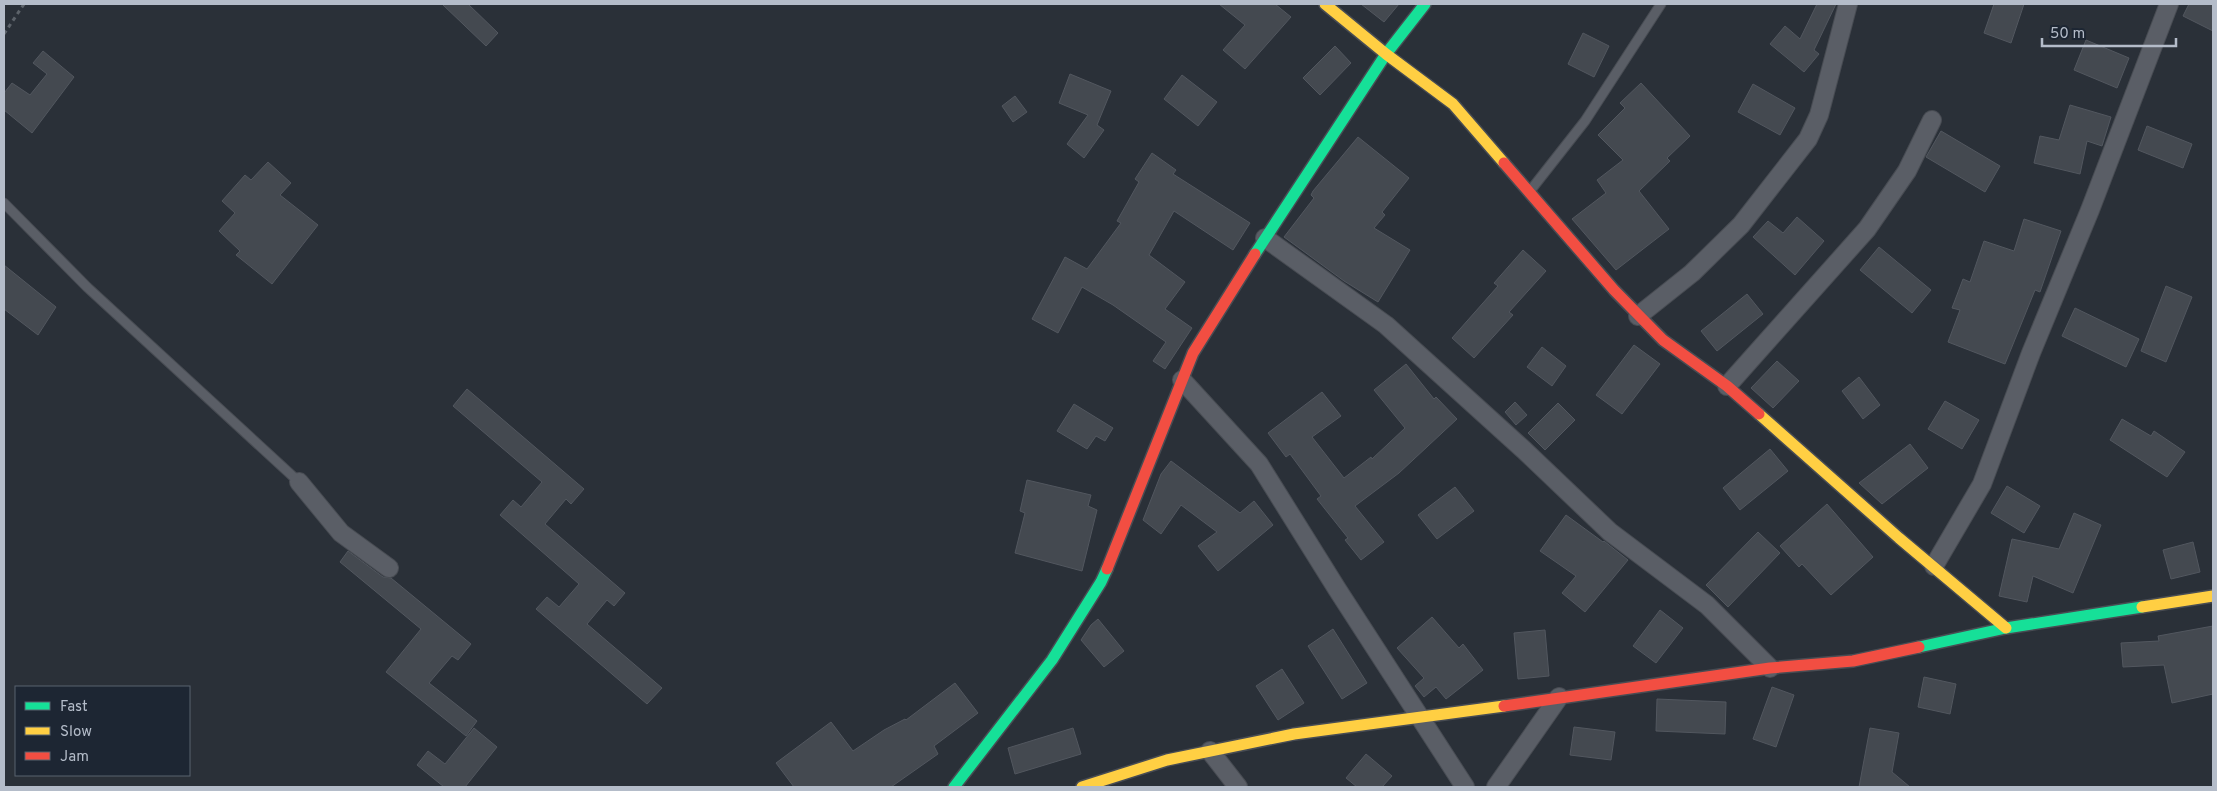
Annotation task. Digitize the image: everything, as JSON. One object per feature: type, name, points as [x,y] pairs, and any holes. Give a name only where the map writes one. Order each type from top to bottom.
[{"type":"street","points":[[1325,4],[1386,54],[1453,104],[1499,155],[1528,193],[1638,316],[1663,340],[1727,386],[1899,538],[2006,628]]},
{"type":"street","points":[[954,787],[1052,660],[1101,582],[1194,353],[1265,238],[1386,54],[1425,4]]},
{"type":"street","points":[[1638,316],[1692,273],[1741,225],[1808,139],[1819,115],[1848,4]]},
{"type":"street","points":[[1934,566],[1982,484],[2031,353],[2090,210],[2169,4]]},
{"type":"street","points":[[1727,386],[1866,229],[1906,171],[1932,120]]},
{"type":"street","points":[[1265,238],[1386,325],[1524,450],[1610,532],[1707,605],[1770,668]]},
{"type":"street","points":[[1182,380],[1259,464],[1465,787]]},
{"type":"street","points":[[299,482],[341,533],[389,568]]},
{"type":"street","points":[[1082,787],[1166,760],[1294,734],[1422,718],[1770,668],[1853,661],[2006,628],[2213,596]]},
{"type":"street","points":[[1496,787],[1559,697]]},
{"type":"street","points":[[1210,751],[1238,787]]},
{"type":"lane","points":[[1528,193],[1585,122],[1661,4]]},
{"type":"lane","points":[[4,203],[87,287],[299,482]]},
{"type":"path","points":[[4,34],[24,4]]},
{"type":"building","points":[[442,4],[468,4],[498,33],[486,46]]},
{"type":"building","points":[[1219,4],[1275,4],[1291,17],[1245,69],[1223,50],[1245,25]]},
{"type":"building","points":[[1361,4],[1399,4],[1384,22]]},
{"type":"building","points":[[1817,4],[1836,4],[1814,50],[1819,54],[1804,72],[1770,44],[1785,26],[1800,39]]},
{"type":"building","points":[[1994,4],[2024,4],[2011,43],[1984,33]]},
{"type":"building","points":[[2189,4],[2213,4],[2213,31],[2183,16]]},
{"type":"building","points":[[1583,33],[1609,46],[1594,77],[1568,64]]},
{"type":"building","points":[[2086,40],[2129,58],[2117,88],[2074,70]]},
{"type":"building","points":[[1335,46],[1351,63],[1320,95],[1303,78]]},
{"type":"building","points":[[43,51],[74,77],[32,133],[4,110],[4,93],[12,83],[30,95],[47,74],[33,63]]},
{"type":"building","points":[[1070,74],[1111,91],[1097,125],[1104,130],[1084,158],[1067,144],[1088,115],[1059,103]]},
{"type":"building","points":[[1182,75],[1217,102],[1198,126],[1164,99]]},
{"type":"building","points":[[1641,83],[1690,136],[1667,158],[1670,161],[1639,191],[1669,229],[1616,270],[1572,219],[1606,193],[1597,180],[1623,160],[1598,135],[1625,108],[1620,103]]},
{"type":"building","points":[[1753,84],[1795,108],[1780,135],[1738,112]]},
{"type":"building","points":[[1015,96],[1027,112],[1013,122],[1002,106]]},
{"type":"building","points":[[2070,105],[2111,117],[2102,146],[2087,141],[2080,174],[2034,163],[2040,136],[2059,140]]},
{"type":"building","points":[[2147,126],[2192,144],[2183,168],[2138,150]]},
{"type":"building","points":[[1941,131],[2000,166],[1985,192],[1926,157]]},
{"type":"building","points":[[1358,137],[1409,178],[1382,212],[1385,215],[1374,228],[1410,250],[1378,302],[1344,281],[1284,237],[1314,198],[1311,195],[1313,191]]},
{"type":"building","points":[[1152,153],[1176,170],[1173,174],[1250,223],[1233,250],[1174,211],[1149,255],[1185,282],[1165,309],[1192,328],[1165,369],[1153,361],[1166,342],[1113,305],[1082,287],[1058,333],[1032,319],[1065,257],[1087,269],[1121,223],[1117,221],[1139,182],[1135,179]]},
{"type":"building","points":[[268,162],[291,183],[280,195],[318,225],[272,284],[236,255],[240,251],[219,231],[235,213],[222,201],[245,175],[251,180]]},
{"type":"building","points":[[1797,217],[1824,241],[1795,275],[1753,237],[1768,221],[1783,233]]},
{"type":"building","points":[[2024,219],[2061,231],[2040,292],[2035,290],[2005,364],[1948,342],[1960,310],[1952,308],[1963,279],[1970,282],[1984,241],[2014,251]]},
{"type":"building","points":[[1879,247],[1931,290],[1912,313],[1860,270]]},
{"type":"building","points":[[1523,250],[1546,271],[1509,312],[1513,315],[1474,358],[1452,338],[1498,286],[1494,283]]},
{"type":"building","points":[[4,265],[56,307],[38,335],[4,309]]},
{"type":"building","points":[[2166,286],[2192,297],[2166,362],[2141,351]]},
{"type":"building","points":[[1747,294],[1763,314],[1717,351],[1701,331]]},
{"type":"building","points":[[2075,308],[2139,339],[2126,367],[2062,336]]},
{"type":"building","points":[[1634,345],[1660,364],[1622,414],[1596,395]]},
{"type":"building","points":[[1542,347],[1566,366],[1552,386],[1527,367]]},
{"type":"building","points":[[1777,361],[1799,381],[1773,408],[1751,388]]},
{"type":"building","points":[[1406,364],[1434,399],[1436,397],[1457,419],[1399,473],[1355,506],[1384,542],[1361,560],[1345,540],[1348,538],[1317,499],[1321,496],[1290,454],[1286,457],[1268,433],[1322,392],[1341,416],[1312,437],[1344,478],[1371,457],[1372,459],[1405,428],[1374,390]]},
{"type":"building","points":[[1859,377],[1880,405],[1863,419],[1842,391]]},
{"type":"building","points":[[467,389],[584,489],[571,504],[566,499],[545,524],[625,593],[614,606],[607,600],[587,624],[662,688],[647,704],[536,609],[547,597],[559,607],[579,584],[500,515],[513,500],[521,507],[542,482],[453,406]]},
{"type":"building","points":[[1945,401],[1979,420],[1962,449],[1928,429]]},
{"type":"building","points":[[1515,402],[1527,415],[1516,425],[1505,412]]},
{"type":"building","points":[[1558,403],[1575,420],[1545,450],[1528,433]]},
{"type":"building","points":[[1074,404],[1113,428],[1105,441],[1096,436],[1087,449],[1057,431]]},
{"type":"building","points":[[2122,419],[2151,436],[2154,431],[2185,452],[2167,477],[2110,440]]},
{"type":"building","points":[[1910,444],[1928,468],[1882,504],[1859,483]]},
{"type":"building","points":[[1770,449],[1788,471],[1740,510],[1723,488]]},
{"type":"building","points":[[1171,461],[1240,513],[1254,501],[1273,525],[1218,571],[1198,546],[1217,532],[1181,505],[1161,534],[1143,520],[1161,474]]},
{"type":"building","points":[[1027,480],[1091,495],[1088,506],[1097,510],[1082,571],[1015,553],[1025,513],[1020,511]]},
{"type":"building","points":[[2007,486],[2040,506],[2024,533],[1991,513]]},
{"type":"building","points":[[1455,487],[1474,511],[1437,539],[1418,515]]},
{"type":"building","points":[[1827,504],[1873,557],[1831,595],[1802,564],[1799,567],[1780,546]]},
{"type":"building","points":[[2074,513],[2101,525],[2073,593],[2033,576],[2027,602],[1999,596],[2012,539],[2059,549]]},
{"type":"building","points":[[1566,515],[1628,560],[1585,612],[1562,593],[1576,576],[1540,551]]},
{"type":"building","points":[[1758,532],[1780,553],[1728,607],[1706,585]]},
{"type":"building","points":[[2193,542],[2200,572],[2171,579],[2163,550]]},
{"type":"building","points":[[348,551],[383,577],[391,578],[471,644],[458,660],[452,656],[429,683],[477,721],[466,736],[386,672],[421,629],[340,562]]},
{"type":"building","points":[[1660,610],[1683,628],[1656,663],[1633,646]]},
{"type":"building","points":[[1432,617],[1459,648],[1463,644],[1483,670],[1446,699],[1436,687],[1424,697],[1415,686],[1424,678],[1397,648]]},
{"type":"building","points":[[1098,619],[1124,651],[1104,667],[1081,640],[1091,625]]},
{"type":"building","points":[[2213,626],[2213,694],[2172,703],[2164,665],[2123,667],[2121,643],[2159,641],[2158,636]]},
{"type":"building","points":[[1333,629],[1367,683],[1342,699],[1308,646]]},
{"type":"building","points":[[1545,630],[1549,676],[1518,679],[1514,633]]},
{"type":"building","points":[[1282,669],[1304,703],[1278,720],[1256,686]]},
{"type":"building","points":[[1924,677],[1956,684],[1950,714],[1918,707]]},
{"type":"building","points":[[955,683],[978,713],[934,746],[938,754],[891,787],[794,787],[776,763],[831,722],[853,751],[884,730],[906,720]]},
{"type":"building","points":[[1772,687],[1794,695],[1776,747],[1753,739]]},
{"type":"building","points":[[1657,699],[1726,702],[1725,734],[1656,731]]},
{"type":"building","points":[[1574,727],[1615,732],[1611,760],[1570,755]]},
{"type":"building","points":[[474,728],[497,747],[465,787],[444,787],[417,765],[428,751],[445,764]]},
{"type":"building","points":[[1073,728],[1081,754],[1015,774],[1008,748]]},
{"type":"building","points":[[1870,728],[1899,733],[1892,772],[1910,787],[1859,787]]},
{"type":"building","points":[[1366,754],[1392,776],[1382,787],[1357,787],[1346,778]]},
{"type":"traffic: fast","points":[[1255,254],[1386,54],[1425,4]]},
{"type":"traffic: fast","points":[[954,787],[1052,660],[1101,582],[1107,569]]},
{"type":"traffic: fast","points":[[1919,647],[2006,628],[2142,607]]},
{"type":"traffic: slow","points":[[1325,4],[1386,54],[1453,104],[1504,163]]},
{"type":"traffic: slow","points":[[1759,414],[1899,538],[2006,628]]},
{"type":"traffic: slow","points":[[2142,607],[2213,596]]},
{"type":"traffic: slow","points":[[1082,787],[1167,760],[1294,734],[1504,706]]},
{"type":"traffic: jam","points":[[1504,163],[1614,290],[1663,340],[1727,386],[1759,414]]},
{"type":"traffic: jam","points":[[1107,569],[1193,353],[1255,254]]},
{"type":"traffic: jam","points":[[1504,706],[1770,668],[1853,661],[1919,647]]}]
